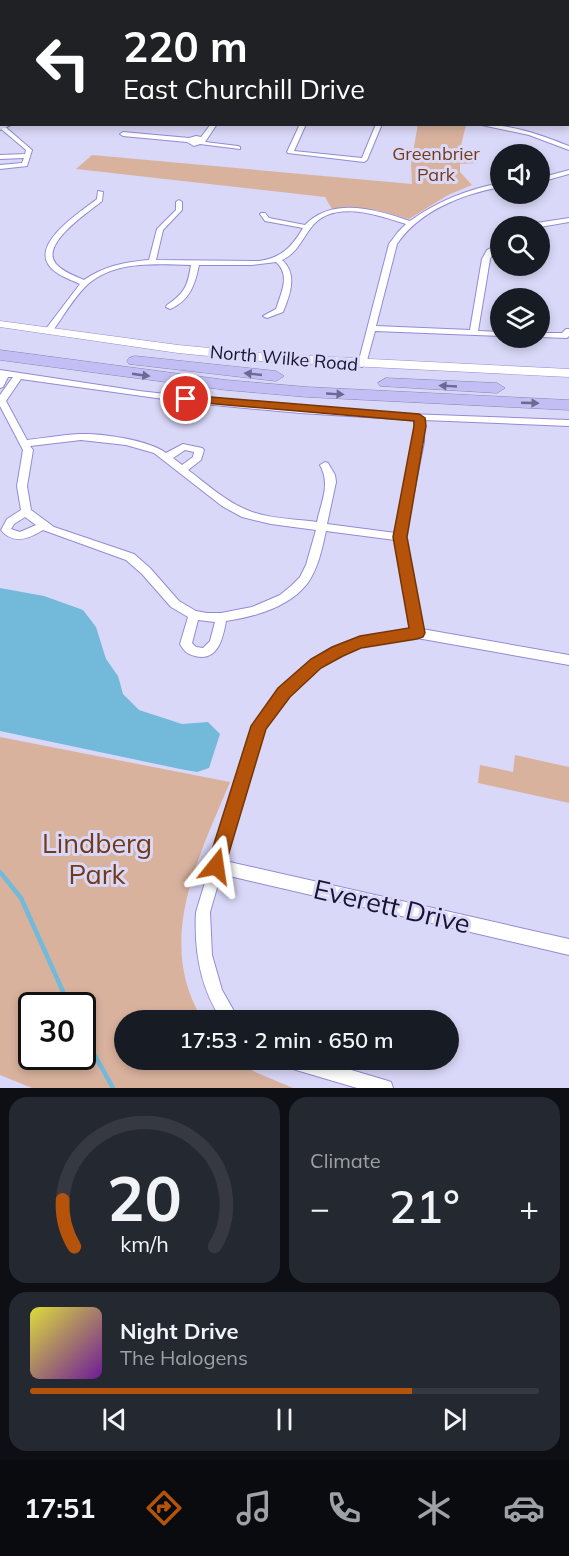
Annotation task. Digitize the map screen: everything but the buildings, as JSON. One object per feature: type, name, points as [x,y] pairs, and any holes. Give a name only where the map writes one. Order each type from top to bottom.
[{"type":"highway","points":[[0,342],[113,359],[295,379],[569,392]]},
{"type":"highway","points":[[0,355],[237,386],[569,405]]},
{"type":"street","points":[[0,167],[25,165],[29,150],[3,126]]},
{"type":"street","points":[[202,141],[212,126]]},
{"type":"street","points":[[302,126],[290,152],[364,160],[378,126]]},
{"type":"street","points":[[491,126],[530,133],[569,148]]},
{"type":"street","points":[[123,134],[189,141],[194,144],[202,141],[238,148]]},
{"type":"street","points":[[0,157],[28,156]]},
{"type":"street","points":[[550,177],[569,172]]},
{"type":"street","points":[[362,364],[393,244],[399,233],[410,223],[473,190],[490,187]]},
{"type":"street","points":[[85,283],[64,276],[52,267],[48,261],[47,251],[54,239],[100,200],[100,192]]},
{"type":"street","points":[[152,262],[160,228],[179,210],[179,202]]},
{"type":"street","points":[[49,330],[85,283],[113,268],[152,262],[195,264],[277,260],[299,245],[307,227],[315,218],[335,211],[367,212],[410,223]]},
{"type":"street","points":[[263,213],[267,220],[307,227]]},
{"type":"street","points":[[550,223],[569,220]]},
{"type":"street","points":[[474,333],[486,259],[490,252]]},
{"type":"street","points":[[267,316],[280,310],[289,274],[286,265],[277,260]]},
{"type":"street","points":[[170,308],[186,296],[191,286],[195,264]]},
{"type":"street","name":"North Wilke Road","points":[[0,324],[178,349],[362,364],[569,373]]},
{"type":"street","points":[[370,328],[490,334]]},
{"type":"street","points":[[550,335],[564,336],[569,331]]},
{"type":"street","points":[[0,386],[3,373],[140,394],[277,408],[419,418],[569,423]]},
{"type":"street","points":[[19,375],[1,399],[28,450],[22,486],[26,512],[43,525],[130,557],[140,564],[182,609],[194,615],[232,617],[266,605],[290,593],[303,581],[312,562],[331,478],[325,465]]},
{"type":"street","points":[[417,633],[400,537],[419,442],[419,418]]},
{"type":"street","points":[[26,443],[81,437],[113,440],[157,451],[226,504],[246,514],[400,537]]},
{"type":"street","points":[[166,458],[183,447],[199,450],[198,458],[181,470]]},
{"type":"street","points":[[26,512],[11,520],[7,525],[6,530],[10,534],[15,536],[29,534],[43,525]]},
{"type":"street","points":[[194,615],[186,644],[189,649],[201,654],[207,652],[216,641],[222,618]]},
{"type":"street","points":[[225,1010],[212,988],[202,944],[203,912],[259,726],[284,692],[316,663],[338,651],[360,642],[417,633],[569,660]]},
{"type":"street","name":"Everett Drive","points":[[216,866],[569,947]]},
{"type":"street","points":[[324,1070],[385,1088]]},
{"type":"green space","name":"Greenbrier Park","points":[[418,126],[466,126],[460,149],[478,156],[478,163],[460,164],[460,172],[472,185],[448,195],[409,219],[376,210],[332,209],[325,197],[76,169],[92,155],[412,184],[411,163]]},
{"type":"green space","name":"Lindberg Park","points":[[0,737],[230,782],[206,840],[186,900],[182,930],[182,960],[189,990],[198,1010],[114,1010],[114,1070],[252,1070],[293,1088],[32,1088],[0,1075]]},
{"type":"green space","points":[[515,755],[569,767],[569,803],[478,783],[480,765],[513,772]]},
{"type":"water","points":[[0,588],[44,596],[83,610],[96,627],[106,659],[118,676],[123,694],[139,710],[182,724],[208,722],[220,734],[209,768],[197,772],[180,769],[0,731]]},
{"type":"waterway","points":[[0,872],[21,898],[63,992]]},
{"type":"waterway","points":[[96,1057],[113,1088]]},
{"type":"route","points":[[186,399],[419,418],[420,426],[419,442],[400,537],[401,553],[417,633],[360,642],[338,651],[316,663],[284,692],[259,726],[216,866]]}]
